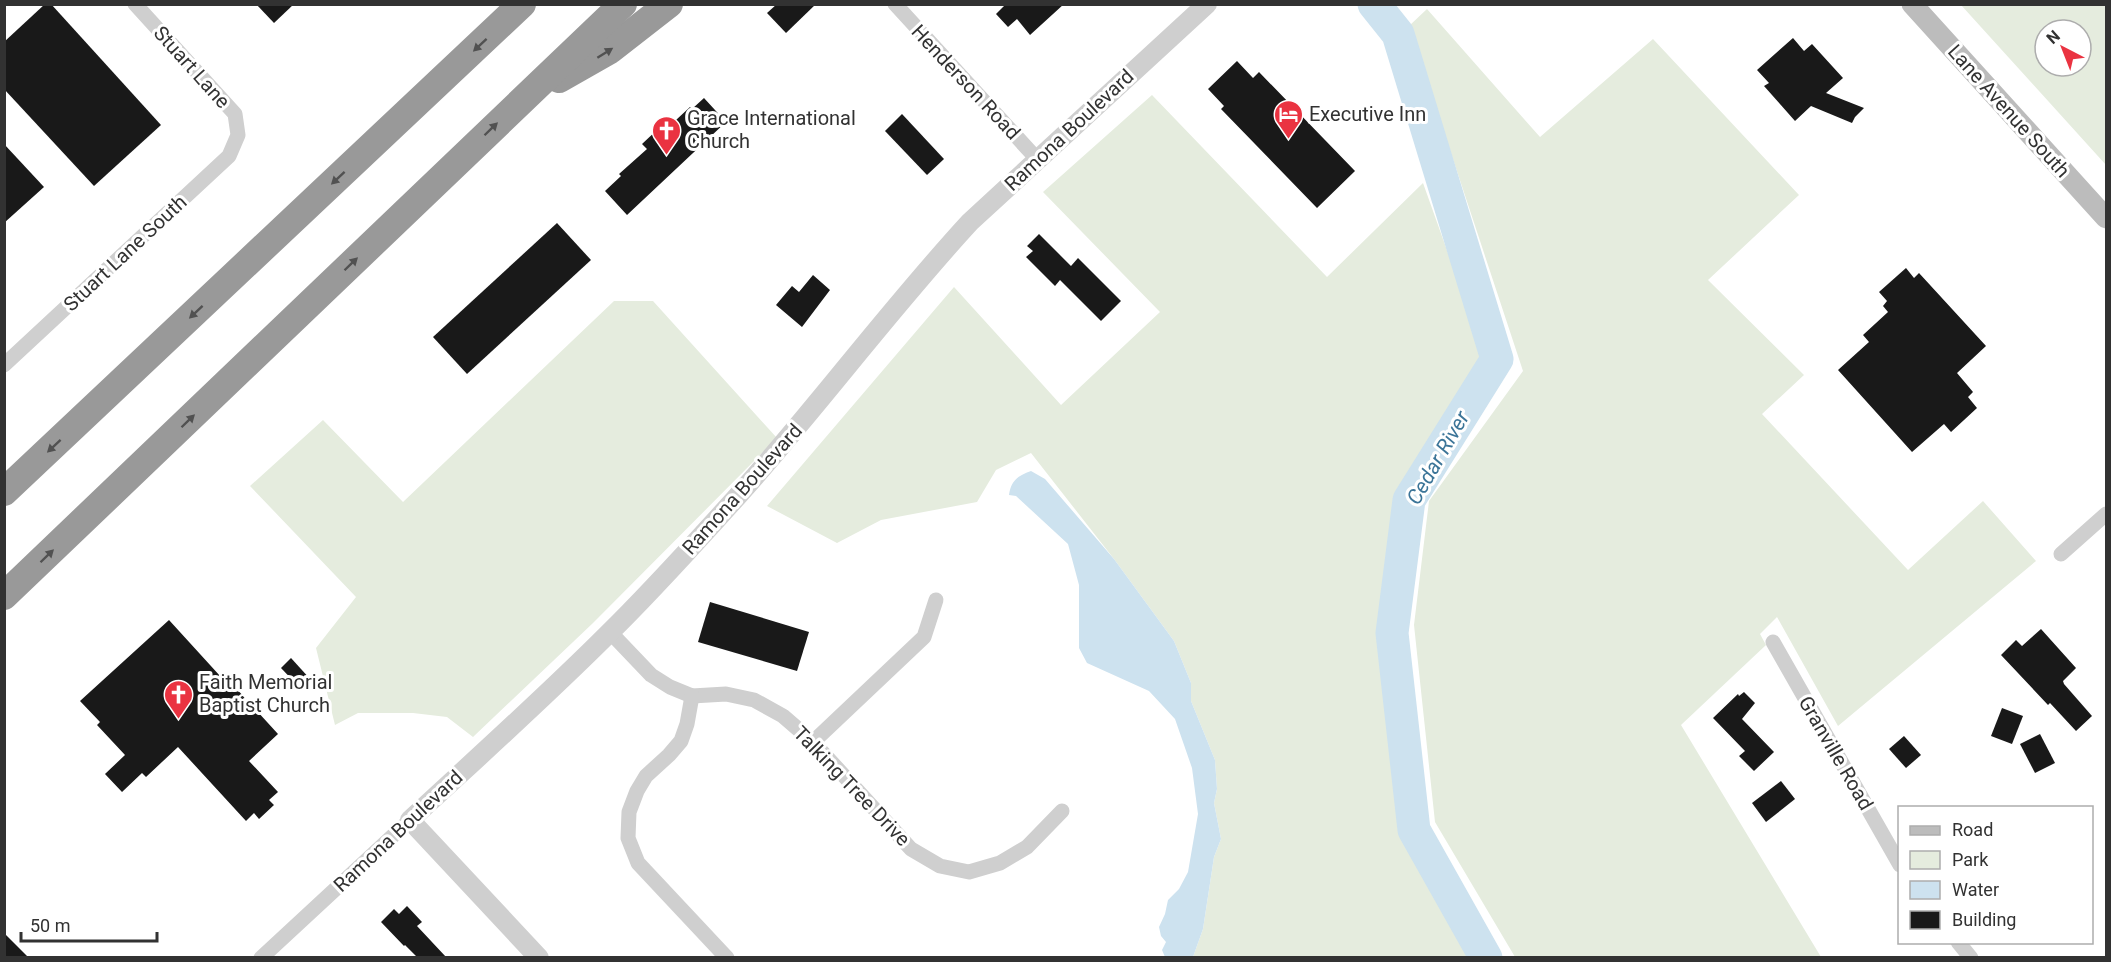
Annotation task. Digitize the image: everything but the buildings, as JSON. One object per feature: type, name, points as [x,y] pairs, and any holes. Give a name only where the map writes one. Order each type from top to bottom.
[{"type":"highway","points":[[4,492],[522,4]]},
{"type":"highway","points":[[4,597],[623,4]]},
{"type":"highway","points":[[518,103],[610,50],[669,4]]},
{"type":"main road","name":"Lane Avenue South","points":[[1912,4],[2106,218]]},
{"type":"street","name":"Stuart Lane","points":[[135,4],[235,114],[238,135]]},
{"type":"street","name":"Henderson Road","points":[[895,4],[1037,159]]},
{"type":"street","name":"Ramona Boulevard","points":[[261,957],[553,689],[610,632],[735,499],[794,432],[933,262],[970,222],[1207,4]]},
{"type":"street","name":"Stuart Lane South","points":[[4,365],[229,156],[238,135]]},
{"type":"street","points":[[2061,554],[2106,514]]},
{"type":"street","points":[[813,742],[924,637],[936,600]]},
{"type":"street","name":"Talking Tree Drive","points":[[610,632],[651,675],[670,687],[692,696],[726,694],[754,700],[783,716],[813,742],[911,849],[940,867],[969,872],[1000,863],[1027,847],[1062,811]]},
{"type":"street","name":"Granville Road","points":[[1773,642],[1898,863]]},
{"type":"street","points":[[692,696],[681,741],[646,776],[637,791],[629,812],[628,838],[639,863],[727,957]]},
{"type":"street","points":[[410,820],[538,957]]},
{"type":"street","points":[[1960,944],[1971,957]]},
{"type":"green space","points":[[1961,5],[2106,5],[2106,165]]},
{"type":"green space","points":[[1427,9],[1540,137],[1653,39],[1799,195],[1708,280],[1804,375],[1762,414],[1908,570],[1983,501],[2036,561],[1838,726],[1777,617],[1760,634],[1766,645],[1681,725],[1821,957],[1515,957],[1435,822],[1414,625],[1429,501],[1523,371],[1409,26]]},
{"type":"green space","points":[[1152,95],[1327,277],[1423,183],[1484,354],[1400,496],[1383,632],[1402,836],[1472,957],[1193,957],[1203,929],[1214,857],[1221,839],[1214,803],[1217,789],[1215,760],[1191,701],[1191,683],[1174,641],[1114,559],[1031,453],[996,470],[977,502],[881,520],[837,543],[767,506],[954,287],[1061,405],[1160,312],[1043,192]]},
{"type":"green space","points":[[614,301],[653,301],[777,438],[593,623],[473,737],[447,717],[413,713],[358,713],[335,725],[316,648],[356,597],[250,486],[323,420],[403,502]]},
{"type":"water","points":[[1031,471],[1045,479],[1114,559],[1174,641],[1191,683],[1191,701],[1215,760],[1217,789],[1214,803],[1221,839],[1214,857],[1203,929],[1193,957],[1165,957],[1162,950],[1166,942],[1161,936],[1159,927],[1168,900],[1179,889],[1188,872],[1198,814],[1192,768],[1175,719],[1149,691],[1087,663],[1079,648],[1079,585],[1068,544],[1016,496],[1009,495],[1015,480]]},
{"type":"waterway","name":"Cedar River","points":[[1374,4],[1398,34],[1497,359],[1409,500],[1392,633],[1414,830],[1486,958]]},
{"type":"place","name":"Executive Inn","points":[[1288,140]]},
{"type":"place","name":"Grace International Church","points":[[666,156]]},
{"type":"place","name":"Faith Memorial Baptist Church","points":[[178,720]]}]
